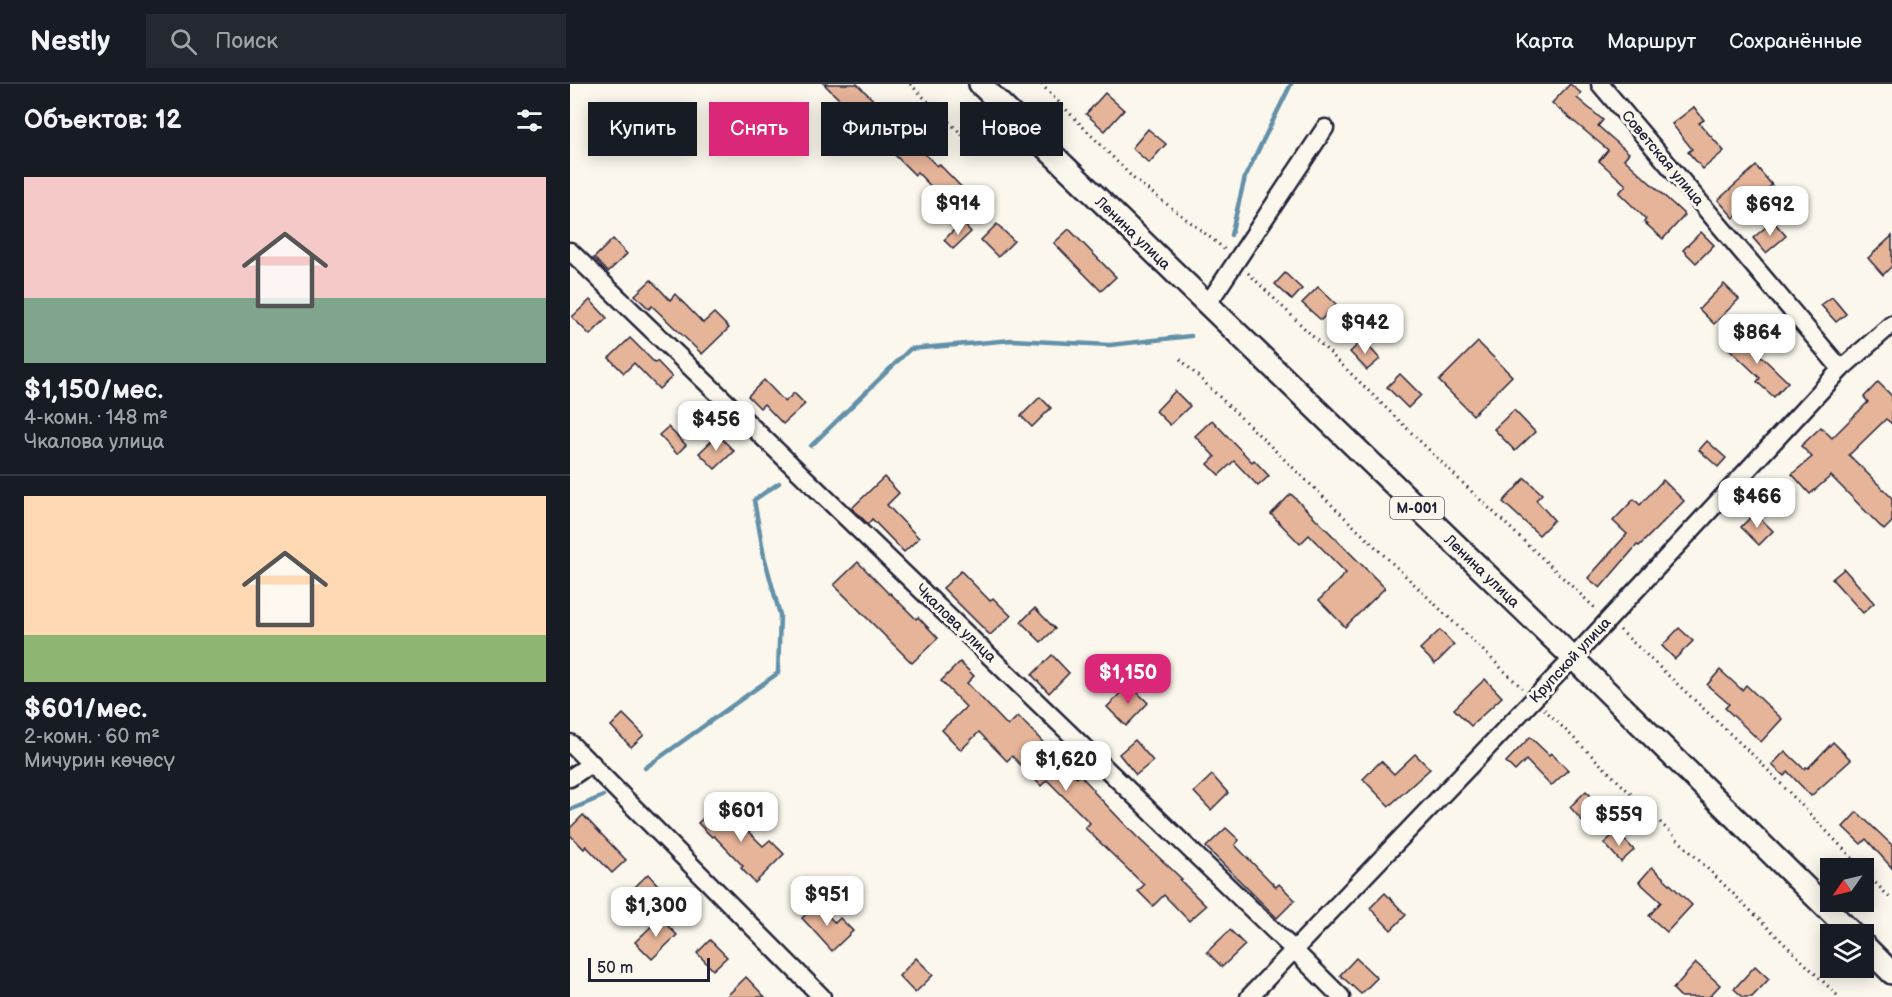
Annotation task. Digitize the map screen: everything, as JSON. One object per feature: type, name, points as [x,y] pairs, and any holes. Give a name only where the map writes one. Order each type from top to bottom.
[{"type":"main road","name":"Ленина улица","points":[[980,84],[1843,924]]},
{"type":"main road","points":[[1874,955],[1892,973]]},
{"type":"street","name":"Советская улица","points":[[1600,84],[1841,369]]},
{"type":"street","points":[[1207,305],[1325,128]]},
{"type":"street","name":"Чкалова улица","points":[[570,251],[1341,997]]},
{"type":"street","name":"Крупской улица","points":[[1249,997],[1572,658],[1841,369],[1892,324]]},
{"type":"street","points":[[570,743],[822,997]]},
{"type":"street","points":[[570,778],[592,763]]},
{"type":"path","points":[[910,84],[960,133]]},
{"type":"path","points":[[1041,84],[1134,179],[1216,242],[1236,261],[1470,490],[1758,760],[1852,858]]},
{"type":"path","points":[[1180,359],[1839,997]]},
{"type":"path","points":[[1874,881],[1892,900]]},
{"type":"building","points":[[824,84],[857,84],[875,102],[842,102]]},
{"type":"building","points":[[1570,84],[1581,93],[1577,98],[1603,120],[1598,126],[1629,153],[1624,159],[1685,215],[1663,239],[1644,222],[1646,219],[1619,193],[1626,185],[1599,161],[1608,150],[1552,103]]},
{"type":"building","points":[[1105,93],[1124,110],[1105,131],[1086,114]]},
{"type":"building","points":[[1694,107],[1704,120],[1699,123],[1724,151],[1703,169],[1688,152],[1692,149],[1672,124]]},
{"type":"building","points":[[1148,129],[1166,144],[1149,163],[1132,148]]},
{"type":"building","points":[[896,156],[927,156],[937,166],[939,164],[973,199],[955,216],[942,202],[944,200],[917,172],[915,175]]},
{"type":"building","points":[[1756,166],[1772,185],[1734,218],[1718,200]]},
{"type":"building","points":[[1773,221],[1786,236],[1766,253],[1753,238]]},
{"type":"building","points":[[962,222],[971,232],[953,249],[944,240]]},
{"type":"building","points":[[997,224],[1014,241],[998,257],[981,240]]},
{"type":"building","points":[[1069,229],[1116,277],[1101,291],[1054,243]]},
{"type":"building","points":[[1701,232],[1714,245],[1696,263],[1683,250]]},
{"type":"building","points":[[1892,236],[1892,266],[1883,275],[1868,258]]},
{"type":"building","points":[[613,239],[627,254],[608,272],[594,258]]},
{"type":"building","points":[[1285,273],[1302,289],[1292,300],[1275,284]]},
{"type":"building","points":[[651,280],[670,300],[675,294],[703,323],[714,313],[729,328],[702,354],[652,306],[649,309],[635,295]]},
{"type":"building","points":[[1724,284],[1739,299],[1714,324],[1699,309]]},
{"type":"building","points":[[1318,287],[1336,304],[1321,320],[1302,303]]},
{"type":"building","points":[[1832,297],[1846,314],[1836,322],[1821,305]]},
{"type":"building","points":[[590,300],[607,318],[590,335],[572,317]]},
{"type":"building","points":[[1737,333],[1788,382],[1774,397],[1757,382],[1760,378],[1725,345]]},
{"type":"building","points":[[630,338],[672,377],[659,389],[634,363],[624,373],[609,358]]},
{"type":"building","points":[[1363,340],[1380,359],[1367,370],[1350,352]]},
{"type":"building","points":[[1478,342],[1512,376],[1473,415],[1439,381]]},
{"type":"building","points":[[1400,374],[1421,395],[1408,408],[1387,387]]},
{"type":"building","points":[[764,380],[785,402],[794,393],[805,404],[783,424],[764,404],[760,408],[748,396]]},
{"type":"building","points":[[1878,382],[1892,396],[1892,424],[1886,419],[1849,455],[1892,498],[1892,522],[1884,530],[1831,476],[1810,494],[1792,474],[1812,457],[1801,446],[1821,427],[1832,438],[1868,402],[1864,397]]},
{"type":"building","points":[[1175,391],[1190,406],[1170,425],[1156,411]]},
{"type":"building","points":[[1040,397],[1051,408],[1032,427],[1021,416]]},
{"type":"building","points":[[1514,410],[1535,432],[1515,451],[1494,429]]},
{"type":"building","points":[[1212,420],[1252,462],[1254,460],[1269,476],[1258,486],[1234,461],[1219,475],[1208,464],[1215,457],[1195,436]]},
{"type":"building","points":[[668,427],[686,445],[677,454],[659,435]]},
{"type":"building","points":[[718,435],[734,451],[715,469],[699,453]]},
{"type":"building","points":[[1707,441],[1726,458],[1718,467],[1699,450]]},
{"type":"building","points":[[884,477],[899,493],[887,505],[919,538],[904,552],[872,519],[868,524],[852,508]]},
{"type":"building","points":[[1525,478],[1542,494],[1536,500],[1554,520],[1539,535],[1503,502]]},
{"type":"building","points":[[1663,480],[1684,501],[1639,546],[1637,545],[1600,588],[1588,578],[1627,534],[1613,521],[1634,499],[1640,505]]},
{"type":"building","points":[[1291,494],[1385,588],[1345,627],[1319,600],[1346,573],[1309,535],[1300,544],[1271,514]]},
{"type":"building","points":[[1755,513],[1773,531],[1759,545],[1741,527]]},
{"type":"building","points":[[858,562],[889,594],[916,619],[918,617],[938,638],[912,663],[834,585]]},
{"type":"building","points":[[1844,569],[1874,603],[1863,613],[1832,579]]},
{"type":"building","points":[[961,571],[990,601],[993,598],[1011,616],[990,635],[943,588]]},
{"type":"building","points":[[1035,608],[1055,629],[1041,642],[1021,622]]},
{"type":"building","points":[[1679,628],[1693,641],[1675,659],[1662,646]]},
{"type":"building","points":[[1440,630],[1454,645],[1435,664],[1420,649]]},
{"type":"building","points":[[1052,655],[1069,673],[1049,693],[1032,675]]},
{"type":"building","points":[[960,662],[974,676],[967,683],[1008,726],[1018,716],[1077,778],[1080,775],[1136,836],[1182,879],[1180,880],[1206,906],[1189,921],[1164,895],[1153,906],[1138,891],[1144,885],[1085,828],[1090,823],[1047,780],[1041,786],[1012,756],[1007,761],[979,732],[961,750],[942,730],[966,707],[941,681]]},
{"type":"building","points":[[1720,670],[1742,690],[1746,685],[1782,719],[1761,742],[1725,708],[1729,704],[1707,685]]},
{"type":"building","points":[[1485,679],[1502,697],[1471,726],[1454,709]]},
{"type":"building","points":[[1129,684],[1148,703],[1126,726],[1107,707]]},
{"type":"building","points":[[623,714],[644,735],[631,747],[611,726]]},
{"type":"building","points":[[1530,737],[1568,770],[1551,786],[1526,760],[1515,771],[1506,762]]},
{"type":"building","points":[[1135,740],[1153,761],[1136,775],[1119,754]]},
{"type":"building","points":[[1833,742],[1851,760],[1811,796],[1788,772],[1784,776],[1772,765],[1785,751],[1804,769],[1808,768]]},
{"type":"building","points":[[1415,754],[1430,769],[1389,806],[1363,779],[1381,761],[1394,774]]},
{"type":"building","points":[[1212,775],[1228,793],[1211,810],[1194,792]]},
{"type":"building","points":[[1586,791],[1602,807],[1585,824],[1570,807]]},
{"type":"building","points":[[719,803],[763,846],[770,840],[784,854],[755,883],[741,868],[743,866],[698,823]]},
{"type":"building","points":[[1857,812],[1892,845],[1892,868],[1866,839],[1861,844],[1843,827]]},
{"type":"building","points":[[583,815],[626,860],[612,873],[586,846],[584,849],[570,835],[570,828]]},
{"type":"building","points":[[1226,828],[1239,840],[1235,845],[1276,887],[1279,884],[1295,900],[1277,918],[1206,847]]},
{"type":"building","points":[[1617,832],[1634,850],[1621,862],[1604,843]]},
{"type":"building","points":[[1652,867],[1692,905],[1667,932],[1649,916],[1661,902],[1639,882]]},
{"type":"building","points":[[648,874],[664,892],[646,909],[630,892]]},
{"type":"building","points":[[1385,893],[1406,915],[1391,930],[1370,908]]},
{"type":"building","points":[[817,904],[835,923],[840,918],[853,931],[832,951],[802,918]]},
{"type":"building","points":[[660,918],[677,935],[652,959],[635,942]]},
{"type":"building","points":[[1230,930],[1245,945],[1222,967],[1207,952]]},
{"type":"building","points":[[710,940],[727,957],[713,970],[697,953]]},
{"type":"building","points":[[916,958],[933,975],[915,993],[899,976]]},
{"type":"building","points":[[1356,958],[1377,978],[1361,994],[1340,975]]},
{"type":"building","points":[[1696,963],[1720,985],[1709,997],[1681,997],[1673,989]]},
{"type":"building","points":[[1755,966],[1769,979],[1752,997],[1743,997],[1734,989]]},
{"type":"building","points":[[746,977],[765,997],[726,997]]},
{"type":"waterway","points":[[1231,235],[1245,177],[1291,84]]},
{"type":"waterway","points":[[811,446],[910,349],[1012,340],[1110,345],[1191,336]]},
{"type":"waterway","points":[[645,768],[778,673],[780,615],[764,556],[754,500],[779,483]]},
{"type":"waterway","points":[[570,810],[603,796]]}]
